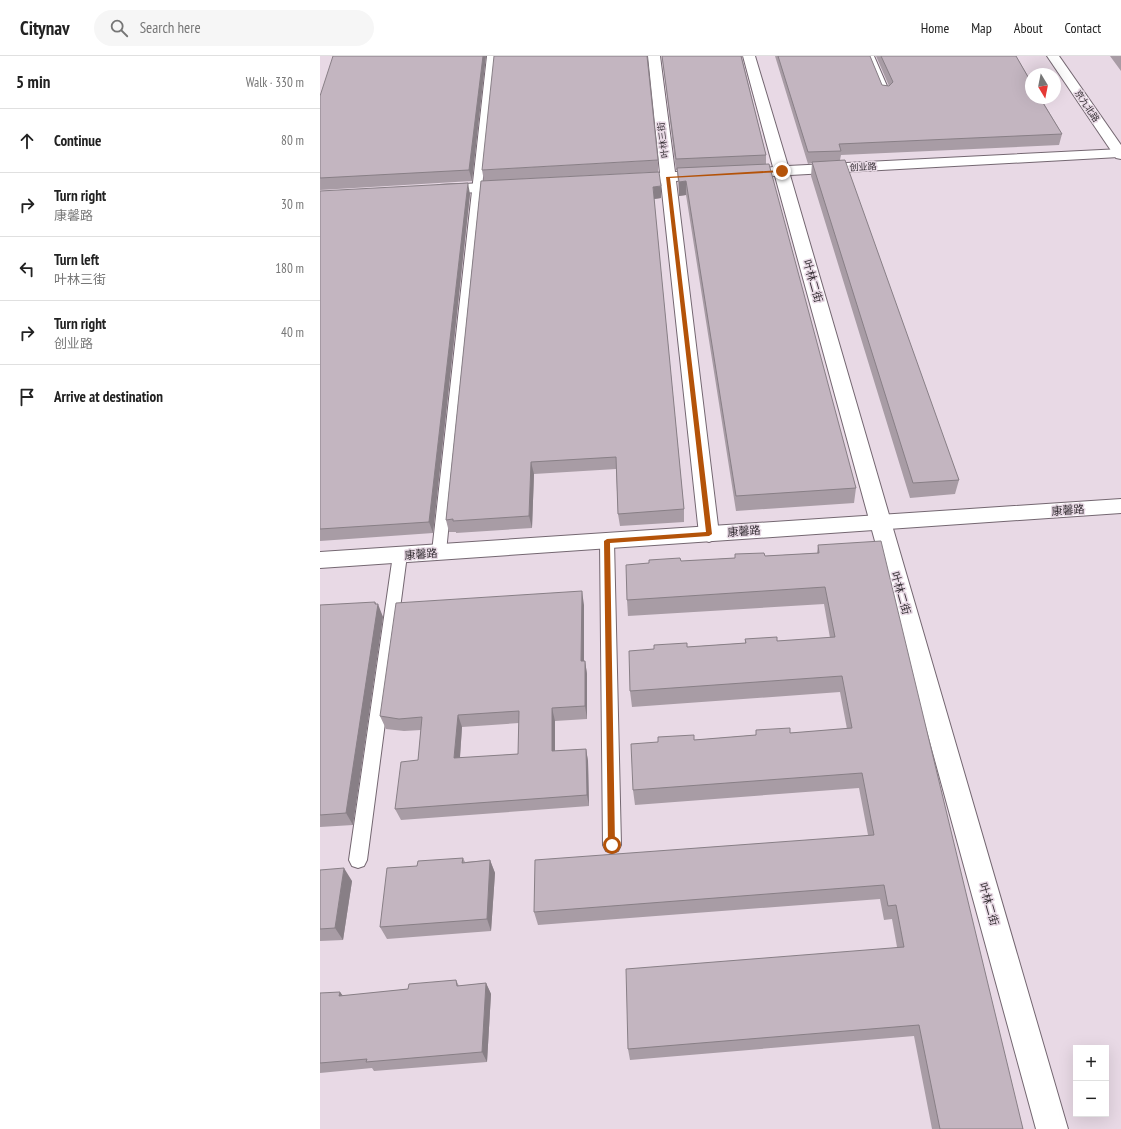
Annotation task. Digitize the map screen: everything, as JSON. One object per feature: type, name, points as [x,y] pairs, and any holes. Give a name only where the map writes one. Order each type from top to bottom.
[{"type":"street","name":"叶林三街","points":[[654,56],[709,534]]},
{"type":"street","name":"叶林二街","points":[[749,56],[1052,1129]]},
{"type":"street","name":"京九北路","points":[[1053,56],[1120,154]]},
{"type":"street","name":"创业路","points":[[751,173],[1120,154]]},
{"type":"street","points":[[612,180],[721,174]]},
{"type":"street","points":[[422,191],[525,185]]},
{"type":"street","name":"康馨路","points":[[320,560],[1121,506]]},
{"type":"lane","points":[[440,552],[491,56]]},
{"type":"lane","points":[[870,56],[885,94]]},
{"type":"lane","points":[[607,541],[612,845]]},
{"type":"lane","points":[[358,860],[400,555]]},
{"type":"building","points":[[333,56],[483,56],[469,170],[320,178],[320,96]]},
{"type":"building","points":[[494,56],[647,56],[658,160],[482,170]]},
{"type":"building","points":[[662,56],[741,56],[766,155],[676,159]]},
{"type":"building","points":[[778,56],[870,56],[882,85],[889,86],[893,82],[881,56],[1016,56],[1025,72],[1025,104],[1044,104],[1062,134],[839,144],[841,151],[808,152]]},
{"type":"building","points":[[845,160],[959,480],[913,483],[812,162]]},
{"type":"building","points":[[769,164],[856,488],[736,496],[686,181],[679,182],[677,168]]},
{"type":"building","points":[[659,172],[661,186],[653,187],[684,509],[618,514],[616,457],[531,462],[529,516],[453,521],[453,519],[446,520],[481,181]]},
{"type":"building","points":[[468,183],[429,522],[320,529],[320,191]]},
{"type":"building","points":[[881,541],[1023,1129],[940,1129],[919,1025],[628,1049],[626,969],[904,947],[896,905],[888,906],[884,885],[534,912],[535,860],[874,835],[862,773],[633,790],[631,744],[658,742],[658,737],[694,735],[694,740],[756,735],[756,730],[790,728],[790,733],[852,728],[842,676],[630,691],[629,651],[654,649],[654,645],[687,643],[687,647],[746,643],[745,639],[777,637],[777,641],[835,637],[825,587],[627,600],[626,565],[649,563],[649,560],[680,558],[681,561],[735,558],[735,554],[764,553],[765,556],[819,553],[818,545]]},
{"type":"building","points":[[582,591],[581,661],[585,661],[585,706],[552,708],[552,751],[586,749],[587,795],[395,809],[401,762],[418,760],[422,717],[399,719],[380,716],[396,603]],"holes":[[[519,711],[518,754],[454,758],[458,715]]]},
{"type":"building","points":[[375,602],[375,604],[378,604],[346,813],[320,815],[320,605]]},
{"type":"building","points":[[463,858],[462,863],[490,860],[487,919],[380,927],[387,868],[417,866],[418,861]]},
{"type":"building","points":[[344,868],[335,928],[320,929],[320,870]]},
{"type":"building","points":[[456,980],[457,986],[486,983],[482,1052],[366,1062],[367,1059],[320,1063],[320,993],[340,992],[339,996],[408,989],[409,984]]},
{"type":"route","points":[[612,845],[607,541],[709,534],[668,177],[782,171]]}]
